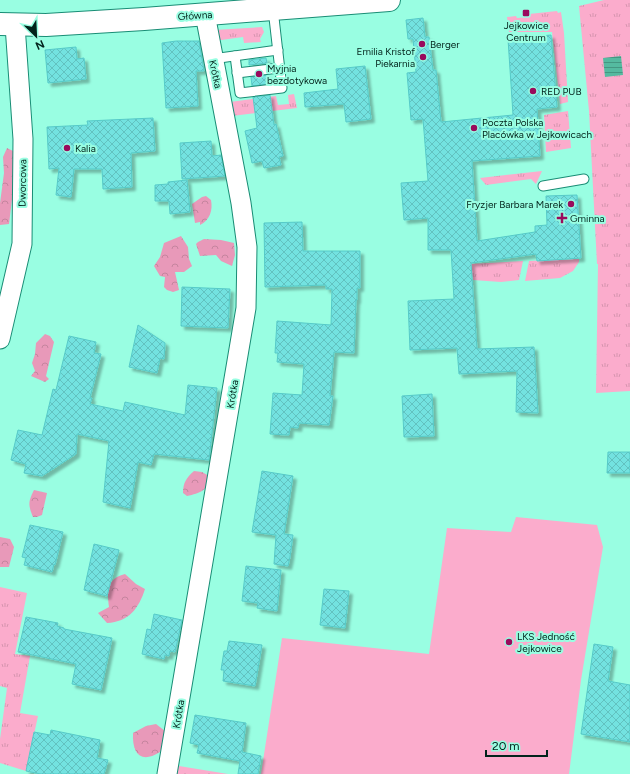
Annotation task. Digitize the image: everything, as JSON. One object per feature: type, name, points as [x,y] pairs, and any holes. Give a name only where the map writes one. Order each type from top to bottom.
[{"type":"street","name":"Główna","points":[[8,25],[53,24],[389,0]]},
{"type":"street","name":"Krótka","points":[[167,774],[246,308],[247,247],[241,203],[212,59],[205,14]]},
{"type":"street","name":"Dworcowa","points":[[0,339],[22,244],[23,139],[8,25]]},
{"type":"lane","points":[[235,56],[240,93],[282,88],[273,9]]},
{"type":"lane","points":[[212,59],[278,50]]},
{"type":"lane","points":[[237,73],[279,68]]},
{"type":"lane","points":[[543,186],[584,179]]},
{"type":"green space","points":[[604,0],[630,0],[630,391],[596,393],[598,264],[589,111],[579,6]]},
{"type":"green space","points":[[557,11],[558,13],[561,12],[564,33],[568,102],[560,104],[552,32],[509,32],[507,17],[529,17],[529,14]]},
{"type":"green space","points":[[262,27],[264,32],[260,39],[261,42],[244,43],[243,37],[214,41],[214,30]]},
{"type":"green space","points":[[220,71],[227,76],[230,102],[276,96],[278,105],[289,104],[288,95],[294,94],[297,108],[232,116]]},
{"type":"green space","points":[[568,111],[571,148],[546,152],[544,115]]},
{"type":"green space","points":[[7,148],[15,152],[15,175],[9,224],[0,225],[0,203],[4,173],[3,157]]},
{"type":"green space","points":[[542,171],[536,184],[531,179],[486,185],[480,178]]},
{"type":"green space","points":[[206,196],[211,200],[212,207],[208,218],[200,225],[200,222],[195,223],[192,204]]},
{"type":"green space","points":[[181,236],[188,247],[189,259],[192,266],[184,272],[175,272],[179,290],[173,292],[164,287],[165,277],[160,276],[154,266],[160,257],[164,243]]},
{"type":"green space","points":[[204,239],[221,240],[234,243],[235,255],[232,266],[221,261],[216,255],[200,256],[196,244]]},
{"type":"green space","points":[[579,259],[579,262],[573,271],[560,278],[525,281],[529,261]]},
{"type":"green space","points":[[523,261],[519,280],[501,282],[473,280],[470,264]]},
{"type":"green space","points":[[45,334],[50,336],[54,342],[46,376],[49,379],[45,382],[31,376],[35,371],[32,363],[36,343]]},
{"type":"green space","points":[[194,471],[202,472],[209,476],[207,485],[196,494],[187,496],[183,493],[184,483]]},
{"type":"green space","points":[[34,490],[47,493],[42,515],[37,517],[33,517],[30,509],[30,501]]},
{"type":"green space","name":"LKS Jedność Jejkowice","points":[[516,517],[597,525],[603,547],[581,680],[569,774],[261,774],[282,638],[429,654],[447,528],[511,532]]},
{"type":"green space","points":[[0,537],[10,539],[14,547],[9,567],[0,567]]},
{"type":"green space","points":[[125,574],[136,584],[145,589],[143,596],[136,608],[127,617],[115,622],[107,623],[98,613],[109,607],[108,590],[112,582],[119,576]]},
{"type":"green space","points":[[0,587],[27,593],[15,654],[30,656],[20,713],[38,716],[26,771],[0,763],[0,739],[7,688],[0,686]]},
{"type":"green space","points":[[156,724],[165,731],[160,752],[148,757],[143,757],[139,755],[134,747],[133,733],[146,726]]},
{"type":"green space","points":[[174,761],[179,766],[228,774],[172,774]]},
{"type":"shaded area","points":[[621,56],[623,75],[605,77],[603,58]]},
{"type":"building","points":[[423,18],[425,37],[429,37],[433,70],[436,70],[441,122],[513,115],[508,39],[551,35],[557,107],[537,109],[540,156],[472,161],[477,241],[535,232],[535,226],[547,225],[546,196],[577,195],[581,258],[537,261],[536,254],[471,263],[477,349],[534,347],[538,413],[516,412],[517,371],[459,374],[457,348],[410,350],[408,301],[454,299],[451,250],[428,250],[428,218],[404,220],[401,183],[428,181],[423,119],[411,120],[407,73],[416,72],[413,39],[408,39],[406,20]]},
{"type":"building","points":[[176,41],[199,41],[204,71],[196,71],[198,106],[166,108],[162,43]]},
{"type":"building","points":[[76,47],[77,59],[84,58],[86,79],[48,83],[45,50]]},
{"type":"building","points":[[266,58],[267,63],[249,65],[249,60]]},
{"type":"building","points":[[365,66],[371,119],[346,122],[344,104],[305,107],[304,93],[338,89],[336,69]]},
{"type":"building","points":[[268,75],[269,84],[252,86],[251,77]]},
{"type":"building","points":[[270,95],[274,125],[276,124],[283,156],[279,157],[281,165],[264,168],[262,161],[252,163],[245,131],[257,128],[253,97]]},
{"type":"building","points":[[153,118],[155,151],[131,153],[132,187],[103,189],[102,169],[74,169],[71,197],[56,195],[59,168],[49,169],[47,127],[88,125],[87,121]]},
{"type":"building","points":[[211,141],[212,156],[221,155],[225,176],[182,179],[180,143]]},
{"type":"building","points":[[187,180],[190,212],[170,214],[169,201],[155,201],[155,185]]},
{"type":"building","points":[[302,222],[303,251],[360,251],[360,288],[357,288],[354,353],[334,352],[330,396],[333,396],[329,425],[299,423],[298,428],[290,427],[289,435],[270,434],[273,393],[302,395],[304,364],[277,362],[278,353],[275,353],[277,321],[331,325],[332,289],[326,289],[326,285],[265,287],[264,223]]},
{"type":"building","points":[[182,287],[230,289],[228,328],[181,326]]},
{"type":"building","points":[[138,325],[165,343],[164,359],[160,358],[157,373],[129,367]]},
{"type":"building","points":[[69,336],[96,342],[94,353],[101,354],[90,398],[92,398],[90,404],[123,411],[125,402],[185,415],[188,385],[217,388],[209,460],[154,454],[151,465],[138,462],[130,508],[103,502],[109,441],[77,434],[76,454],[42,476],[24,473],[26,464],[11,460],[18,430],[42,435],[53,389],[56,390]]},
{"type":"building","points":[[432,394],[434,436],[404,437],[402,396]]},
{"type":"building","points":[[608,452],[630,452],[630,473],[607,473]]},
{"type":"building","points":[[262,471],[293,476],[284,534],[293,535],[288,566],[274,564],[276,535],[252,532]]},
{"type":"building","points":[[30,525],[63,532],[52,572],[24,565],[26,558],[22,557]]},
{"type":"building","points":[[94,544],[119,550],[107,596],[84,590]]},
{"type":"building","points":[[246,566],[281,570],[277,611],[257,608],[258,603],[242,601]]},
{"type":"building","points":[[324,589],[349,591],[345,628],[320,625]]},
{"type":"building","points":[[154,614],[182,620],[175,652],[170,651],[169,656],[165,655],[164,659],[142,654],[147,629],[151,630]]},
{"type":"building","points":[[26,617],[58,623],[57,626],[64,629],[112,638],[101,690],[72,684],[76,664],[18,652]]},
{"type":"building","points":[[229,641],[262,645],[255,686],[223,681],[224,670],[221,670],[224,651],[227,651]]},
{"type":"building","points":[[594,644],[613,647],[608,681],[630,685],[630,742],[581,734]]},
{"type":"building","points":[[195,715],[246,723],[242,752],[261,756],[258,774],[238,774],[240,761],[197,753],[199,745],[190,743]]},
{"type":"building","points":[[51,730],[100,740],[97,758],[108,760],[104,774],[41,774],[26,771],[34,732],[50,735]]},
{"type":"place","name":"Jejkowice Centrum","points":[[526,13]]},
{"type":"place","name":"Berger","points":[[422,44]]},
{"type":"place","name":"Emilia Kristof Piekarnia","points":[[423,57]]},
{"type":"place","name":"Myjnia bezdotykowa","points":[[259,74]]},
{"type":"place","name":"RED PUB","points":[[533,91]]},
{"type":"place","name":"Poczta Polska Placówka w Jejkowicach","points":[[474,128]]},
{"type":"place","name":"Kalia","points":[[67,148]]},
{"type":"place","name":"Fryzjer Barbara Marek","points":[[571,204]]},
{"type":"place","name":"Gminna","points":[[562,218]]},
{"type":"place","name":"LKS Jedność Jejkowice","points":[[509,642]]}]
